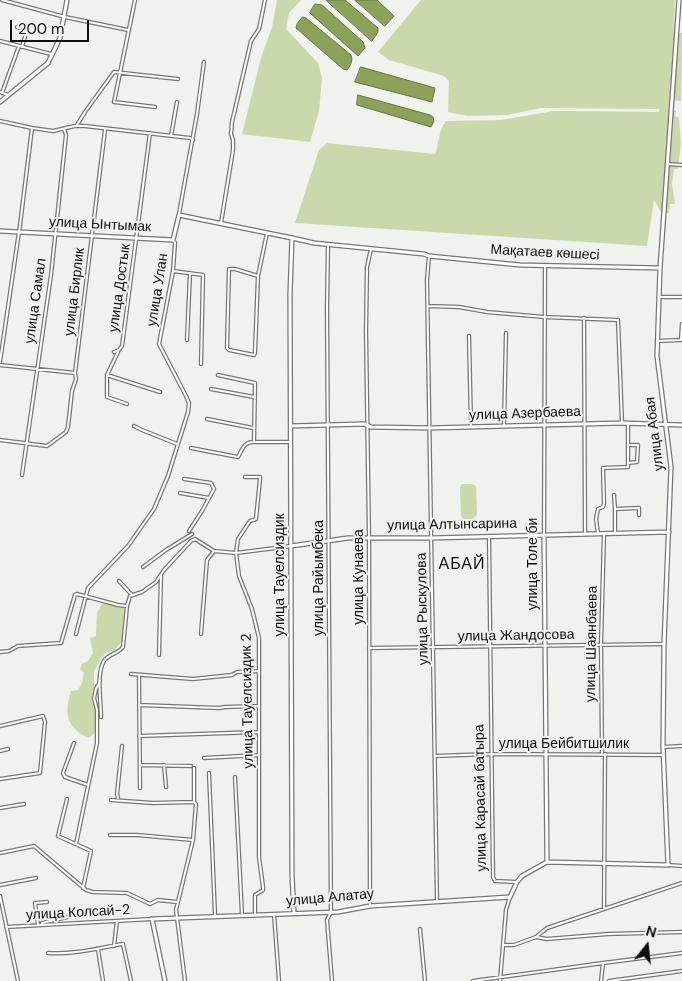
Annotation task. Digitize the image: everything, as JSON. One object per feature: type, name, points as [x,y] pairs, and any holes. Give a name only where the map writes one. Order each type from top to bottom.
[{"type":"street","points":[[2,0],[65,17],[128,30]]},
{"type":"street","points":[[0,102],[8,94],[42,70],[53,55],[60,38],[67,0]]},
{"type":"street","points":[[134,0],[114,102],[155,107]]},
{"type":"street","points":[[220,223],[233,150],[232,122],[252,41],[259,29],[264,0]]},
{"type":"street","name":"улица Абая","points":[[668,865],[663,747],[664,644],[671,467],[657,356],[660,268],[680,0]]},
{"type":"street","points":[[17,27],[27,30],[22,47]]},
{"type":"street","points":[[0,41],[53,55]]},
{"type":"street","points":[[8,94],[1,92],[19,46]]},
{"type":"street","points":[[173,240],[179,215],[204,62]]},
{"type":"street","points":[[76,126],[114,72],[178,79]]},
{"type":"street","points":[[170,136],[177,102]]},
{"type":"street","points":[[0,121],[46,131],[76,126],[192,140]]},
{"type":"street","points":[[32,128],[0,363],[75,373]]},
{"type":"street","name":"улица Самал","points":[[22,475],[51,275],[66,135],[64,129]]},
{"type":"street","name":"улица Бирлик","points":[[25,444],[47,446],[66,432],[68,427],[72,391],[76,379],[75,373],[105,130]]},
{"type":"street","name":"улица Достык","points":[[114,352],[122,346],[150,134]]},
{"type":"street","points":[[668,164],[682,164]]},
{"type":"street","name":"Мақатаев көшесі","points":[[179,215],[314,243],[429,256],[545,265],[660,268]]},
{"type":"street","name":"улица Ынтымак","points":[[0,231],[173,240]]},
{"type":"street","points":[[258,276],[230,269],[227,348],[230,350],[254,355],[255,353],[258,276],[267,233]]},
{"type":"street","name":"улица Тауелсиздик","points":[[292,238],[290,286],[292,876],[294,913]]},
{"type":"street","name":"улица Улан","points":[[173,240],[175,243],[173,271],[159,344],[189,403],[178,444]]},
{"type":"street","name":"улица Райымбека","points":[[328,244],[331,912],[327,920],[332,981]]},
{"type":"street","name":"улица Кунаева","points":[[370,906],[366,312],[367,267],[371,249]]},
{"type":"street","name":"улица Рыскулова","points":[[429,256],[428,306],[437,901]]},
{"type":"street","name":"улица Толе би","points":[[545,265],[544,534],[547,862]]},
{"type":"street","points":[[173,271],[203,275],[201,364]]},
{"type":"street","points":[[187,340],[190,273]]},
{"type":"street","points":[[659,297],[682,297]]},
{"type":"street","points":[[428,306],[460,307],[487,312],[544,317],[618,320],[622,423]]},
{"type":"street","points":[[584,318],[585,534]]},
{"type":"street","points":[[658,341],[681,340],[682,324]]},
{"type":"street","points":[[504,426],[506,333]]},
{"type":"street","points":[[469,336],[471,427]]},
{"type":"street","points":[[119,350],[106,375],[107,397],[127,404]]},
{"type":"street","points":[[106,375],[160,392]]},
{"type":"street","points":[[218,375],[255,383],[254,442]]},
{"type":"street","points":[[211,388],[254,397]]},
{"type":"street","points":[[207,419],[254,428]]},
{"type":"street","name":"улица Азербаева","points":[[291,426],[364,424],[368,426],[430,428],[622,423],[682,425]]},
{"type":"street","points":[[598,533],[596,519],[598,509],[604,507],[603,468],[626,468],[628,463],[628,423]]},
{"type":"street","points":[[76,634],[91,583],[128,546],[154,508],[168,476],[178,444],[134,426]]},
{"type":"street","points":[[0,440],[25,444]]},
{"type":"street","points":[[191,448],[238,457],[248,442],[292,442]]},
{"type":"street","points":[[628,445],[638,445],[637,462],[628,463]]},
{"type":"street","name":"улица Тауелсиздик 2","points":[[245,476],[260,477],[256,519],[250,522],[238,539],[236,553],[239,576],[252,609],[259,638],[259,857],[264,887],[263,890],[254,895],[255,915]]},
{"type":"street","points":[[184,479],[211,484],[214,489],[189,531]]},
{"type":"street","points":[[180,492],[209,498]]},
{"type":"street","points":[[614,495],[615,533]]},
{"type":"street","points":[[615,509],[639,508],[639,515]]},
{"type":"street","name":"улица Алтынсарина","points":[[214,551],[236,553],[328,540],[369,537],[432,538],[669,532]]},
{"type":"street","name":"улица Шаянбаева","points":[[604,533],[601,644],[604,754],[604,909]]},
{"type":"street","points":[[144,567],[166,550],[192,534]]},
{"type":"street","name":"улица Карасай батыра","points":[[489,536],[493,877],[496,881],[517,882]]},
{"type":"street","points":[[101,718],[99,674],[104,660],[122,649],[127,606],[132,595],[151,587],[191,541],[195,539],[214,551],[207,560],[201,634]]},
{"type":"street","points":[[159,655],[161,575]]},
{"type":"street","points":[[120,581],[132,595]]},
{"type":"street","points":[[0,652],[9,651],[18,646],[61,643],[75,595],[77,594],[127,606]]},
{"type":"street","name":"улица Жандосова","points":[[368,648],[664,644]]},
{"type":"street","points":[[131,674],[193,679],[232,675],[237,672],[259,671]]},
{"type":"street","points":[[139,674],[140,788]]},
{"type":"street","points":[[76,844],[97,743],[97,710],[94,698],[100,681]]},
{"type":"street","points":[[139,705],[219,708],[259,706]]},
{"type":"street","points":[[0,726],[44,716],[40,773],[0,780]]},
{"type":"street","points":[[139,736],[259,732]]},
{"type":"street","points":[[74,743],[63,773],[65,777],[88,785]]},
{"type":"street","points":[[118,799],[122,746]]},
{"type":"street","points":[[663,747],[682,746]]},
{"type":"street","points":[[0,751],[8,750]]},
{"type":"street","name":"улица Бейбитшилик","points":[[435,756],[491,754],[664,754]]},
{"type":"street","points":[[204,758],[259,755]]},
{"type":"street","points":[[140,765],[192,767],[194,802],[196,804],[193,840],[178,902],[177,918],[185,981]]},
{"type":"street","points":[[164,765],[166,787]]},
{"type":"street","points":[[209,773],[215,915]]},
{"type":"street","points":[[235,777],[242,915]]},
{"type":"street","points":[[67,799],[58,836],[91,851],[83,888]]},
{"type":"street","points":[[111,800],[154,803],[194,802]]},
{"type":"street","points":[[0,808],[24,804]]},
{"type":"street","points":[[110,835],[137,835],[193,840]]},
{"type":"street","points":[[0,853],[34,846],[83,888],[93,892],[127,894],[150,904],[158,900],[178,902]]},
{"type":"street","points":[[500,981],[506,910],[517,882],[522,876],[547,862],[682,866]]},
{"type":"street","points":[[0,885],[36,878]]},
{"type":"street","points":[[503,945],[514,945],[536,937],[547,928],[682,883]]},
{"type":"street","points":[[0,896],[18,981]]},
{"type":"street","name":"улица Алатау","points":[[152,919],[215,915],[331,912],[370,906],[510,897]]},
{"type":"street","points":[[47,902],[35,903],[37,925],[67,917]]},
{"type":"street","points":[[274,914],[279,981]]},
{"type":"street","points":[[152,919],[165,981]]},
{"type":"street","name":"улица Колсай-2","points":[[6,927],[152,919]]},
{"type":"street","points":[[114,946],[117,920]]},
{"type":"street","points":[[420,930],[425,981]]},
{"type":"street","points":[[536,937],[547,939],[608,934],[682,932]]},
{"type":"street","points":[[48,953],[60,954],[123,944],[131,981]]},
{"type":"street","points":[[98,949],[103,981]]},
{"type":"street","points":[[473,981],[682,953]]},
{"type":"street","points":[[601,981],[603,963]]},
{"type":"street","points":[[609,981],[682,971]]},
{"type":"shaded area","points":[[277,0],[301,0],[289,13],[286,29],[318,63],[322,78],[319,111],[310,142],[242,134],[261,58],[272,27]]},
{"type":"shaded area","points":[[326,0],[345,0],[378,28],[378,32],[372,41]]},
{"type":"shaded area","points":[[355,0],[377,0],[394,16],[385,26]]},
{"type":"shaded area","points":[[421,0],[675,0],[674,33],[682,33],[681,101],[669,100],[668,109],[676,111],[675,116],[679,118],[681,143],[678,169],[674,169],[672,184],[675,204],[670,204],[669,213],[662,214],[654,200],[647,246],[295,223],[319,150],[327,143],[435,154],[446,121],[501,120],[554,111],[659,112],[659,109],[541,108],[507,115],[467,116],[448,112],[449,81],[444,76],[389,60],[378,52]]},
{"type":"shaded area","points":[[315,4],[322,5],[363,42],[365,48],[358,56],[310,13]]},
{"type":"shaded area","points":[[303,17],[351,55],[351,63],[347,70],[343,69],[296,28]]},
{"type":"shaded area","points":[[361,67],[435,88],[432,102],[355,82]]},
{"type":"shaded area","points":[[358,95],[430,115],[434,121],[431,127],[357,105]]},
{"type":"shaded area","points":[[462,484],[476,486],[477,515],[472,519],[464,519],[461,516],[460,487]]},
{"type":"shaded area","points":[[106,603],[125,607],[122,641],[114,651],[107,652],[102,657],[94,671],[96,732],[89,738],[71,725],[68,706],[71,691],[78,690],[82,683],[84,673],[80,669],[82,664],[88,661],[93,653],[90,638],[96,636],[97,613],[102,604]]},
{"type":"district","name":"АБАЙ","points":[[462,565]]}]
